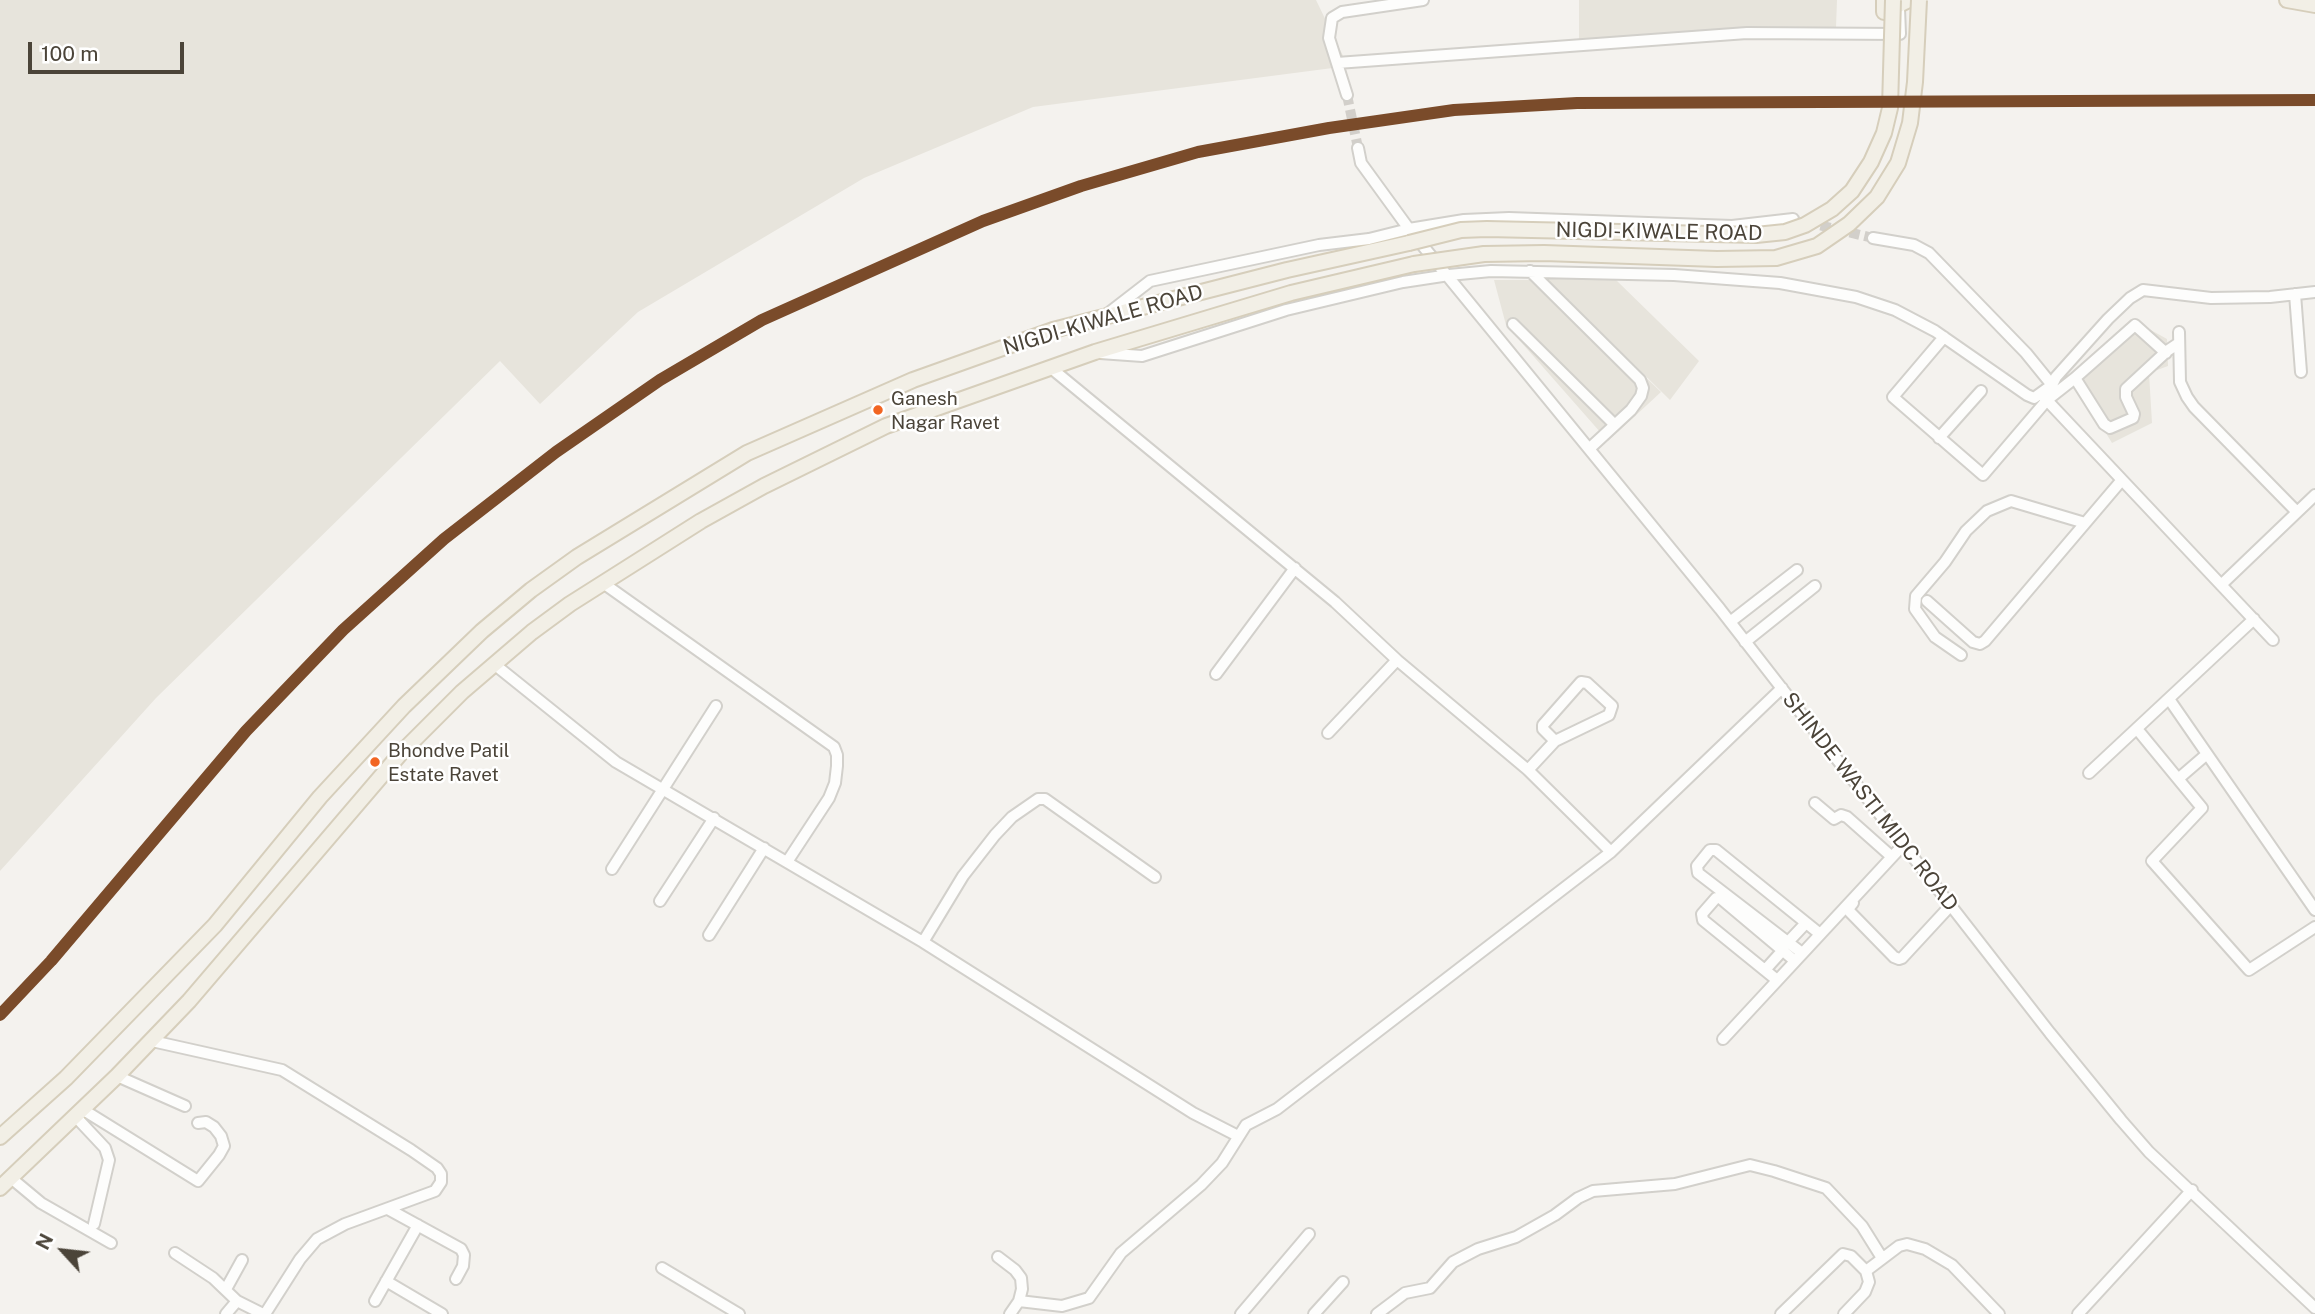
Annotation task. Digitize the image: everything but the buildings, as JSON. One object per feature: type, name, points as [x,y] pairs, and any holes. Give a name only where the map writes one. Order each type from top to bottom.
[{"type":"main road","name":"NIGDI-KIWALE ROAD","points":[[6,1183],[152,1041],[401,753],[462,692],[532,632],[687,529],[764,486],[886,426],[1095,352],[1291,293],[1414,264],[1485,254],[1776,258],[1817,246],[1849,224],[1877,197],[1898,163],[1910,123],[1919,0]]},
{"type":"main road","points":[[2287,0],[2315,5]]},
{"type":"main road","name":"NIGDI-KIWALE ROAD","points":[[0,1137],[66,1078],[215,925],[320,797],[404,706],[482,631],[531,590],[577,557],[747,453],[913,380],[1052,330],[1287,270],[1461,230],[1756,235],[1785,232],[1805,225],[1832,209],[1852,191],[1871,162],[1884,133],[1890,108],[1894,3]]},
{"type":"street","points":[[1347,95],[1329,38],[1332,18],[1342,12],[1423,0]]},
{"type":"street","points":[[1337,63],[1747,33],[1900,34],[1894,3]]},
{"type":"street","name":"SHINDE WASTI MIDC ROAD","points":[[1357,148],[1361,163],[1409,229],[1590,447],[1730,622],[2121,1120],[2149,1152],[2315,1308]]},
{"type":"street","points":[[1099,320],[1150,281],[1319,245],[1369,239],[1464,220],[1508,218],[1732,226],[1793,219]]},
{"type":"street","points":[[1873,238],[1914,245],[1929,253],[2026,353],[2052,385]]},
{"type":"street","points":[[1095,352],[1142,355],[1286,310],[1403,282],[1491,271],[1530,271],[1674,275],[1780,283],[1856,297],[1895,310],[1944,337],[2034,398],[2044,397],[2076,378],[2135,325],[2165,353]]},
{"type":"street","points":[[1530,271],[1640,380],[1642,396],[1590,447]]},
{"type":"street","points":[[1944,337],[1894,397],[1983,475],[2044,397],[2056,377],[2108,319],[2130,298],[2143,290],[2194,298],[2235,299],[2315,292]]},
{"type":"street","points":[[2295,294],[2301,372]]},
{"type":"street","points":[[1513,324],[1615,425]]},
{"type":"street","points":[[2076,378],[2104,424],[2110,428],[2133,418],[2126,389],[2179,337],[2180,382],[2186,397],[2297,512]]},
{"type":"street","points":[[1051,368],[1294,568],[1397,660],[1528,770],[1611,852]]},
{"type":"street","points":[[1939,438],[1981,391]]},
{"type":"street","points":[[2044,397],[2273,640]]},
{"type":"street","points":[[1927,601],[1973,642],[1980,644],[1985,641],[2121,481]]},
{"type":"street","points":[[2221,585],[2315,495]]},
{"type":"street","points":[[1961,655],[1935,637],[1915,609],[1916,596],[1945,562],[1966,531],[1987,511],[2011,502],[2085,523]]},
{"type":"street","points":[[1216,674],[1294,568]]},
{"type":"street","points":[[1730,622],[1797,570]]},
{"type":"street","points":[[603,583],[834,747],[837,766],[832,790],[787,862]]},
{"type":"street","points":[[1745,642],[1815,586]]},
{"type":"street","points":[[1744,612],[1759,631]]},
{"type":"street","points":[[2090,773],[2254,619]]},
{"type":"street","points":[[1328,733],[1397,660]]},
{"type":"street","points":[[494,664],[616,762],[923,942],[1207,1121],[1238,1136]]},
{"type":"street","points":[[1528,770],[1555,741],[1611,713],[1612,706],[1584,681],[1578,684],[1544,723],[1543,729],[1555,741]]},
{"type":"street","points":[[1018,1301],[1062,1306],[1088,1298],[1121,1252],[1201,1185],[1222,1163],[1246,1125],[1278,1109],[1611,852],[1782,688]]},
{"type":"street","points":[[2169,699],[2315,910]]},
{"type":"street","points":[[612,869],[716,706]]},
{"type":"street","points":[[2137,729],[2202,808],[2151,861],[2249,970],[2315,927]]},
{"type":"street","points":[[2178,779],[2207,754]]},
{"type":"street","points":[[923,942],[963,876],[995,835],[1012,817],[1038,799],[1045,799],[1155,877]]},
{"type":"street","points":[[1815,803],[1833,819],[1841,815],[1847,817],[1892,857]]},
{"type":"street","points":[[660,901],[714,818]]},
{"type":"street","points":[[1723,1039],[1905,846]]},
{"type":"street","points":[[1905,846],[1850,905],[1850,912],[1899,959],[1951,905]]},
{"type":"street","points":[[709,935],[764,848]]},
{"type":"street","points":[[1785,946],[1698,873],[1697,866],[1710,850],[1716,849],[1820,934]]},
{"type":"street","points":[[1777,980],[1703,920],[1702,914],[1716,898],[1720,898],[1799,957]]},
{"type":"street","points":[[1765,970],[1806,923]]},
{"type":"street","points":[[152,1041],[282,1070],[437,1168],[441,1174],[441,1182],[435,1191],[345,1224],[317,1239],[300,1259],[264,1314],[237,1300],[226,1289],[174,1254]]},
{"type":"street","points":[[117,1076],[185,1105]]},
{"type":"street","points":[[79,1112],[198,1181],[224,1146],[214,1127],[206,1122],[198,1123]]},
{"type":"street","points":[[79,1112],[105,1148],[109,1160],[94,1224]]},
{"type":"street","points":[[1377,1314],[1405,1293],[1430,1288],[1453,1262],[1478,1249],[1516,1237],[1593,1191],[1675,1184],[1750,1165],[1826,1188],[1862,1226],[1882,1258]]},
{"type":"street","points":[[6,1183],[111,1243]]},
{"type":"street","points":[[2078,1314],[2192,1190]]},
{"type":"street","points":[[387,1209],[461,1249],[464,1255],[463,1266],[456,1279]]},
{"type":"street","points":[[375,1301],[418,1225]]},
{"type":"street","points":[[1241,1314],[1309,1234]]},
{"type":"street","points":[[1866,1271],[1899,1246],[1907,1244],[1936,1254],[1952,1265],[1999,1314]]},
{"type":"street","points":[[1781,1314],[1843,1254],[1851,1256],[1866,1271],[1868,1287],[1844,1314]]},
{"type":"street","points":[[998,1258],[1016,1270],[1021,1278],[1022,1290],[1010,1314]]},
{"type":"street","points":[[226,1289],[242,1260]]},
{"type":"street","points":[[662,1268],[739,1314]]},
{"type":"street","points":[[386,1281],[442,1314]]},
{"type":"street","points":[[1314,1314],[1343,1282]]},
{"type":"street","points":[[226,1314],[237,1300]]},
{"type":"shaded area","points":[[0,0],[1316,0],[1348,66],[1033,107],[864,178],[638,312],[540,404],[500,361],[156,698],[0,871]]},
{"type":"shaded area","points":[[1579,0],[1837,0],[1836,27],[1809,32],[1579,47]]},
{"type":"shaded area","points":[[1544,276],[1615,279],[1699,361],[1670,400]]},
{"type":"shaded area","points":[[1494,280],[1545,280],[1661,392],[1608,441],[1506,325]]},
{"type":"shaded area","points":[[2131,319],[2167,339],[2168,366],[2149,373],[2152,423],[2112,443],[2070,374]]},
{"type":"tunnel","points":[[1347,95],[1358,148]]},
{"type":"tunnel","points":[[1806,222],[1873,238]]},
{"type":"transit line","points":[[0,1015],[51,961],[246,731],[343,630],[444,539],[556,452],[660,380],[762,320],[983,221],[1081,186],[1198,152],[1329,128],[1454,110],[1577,103],[2315,100]]},
{"type":"place","name":"Ganesh Nagar Ravet","points":[[878,410]]},
{"type":"place","name":"Bhondve Patil Estate Ravet","points":[[375,762]]}]
